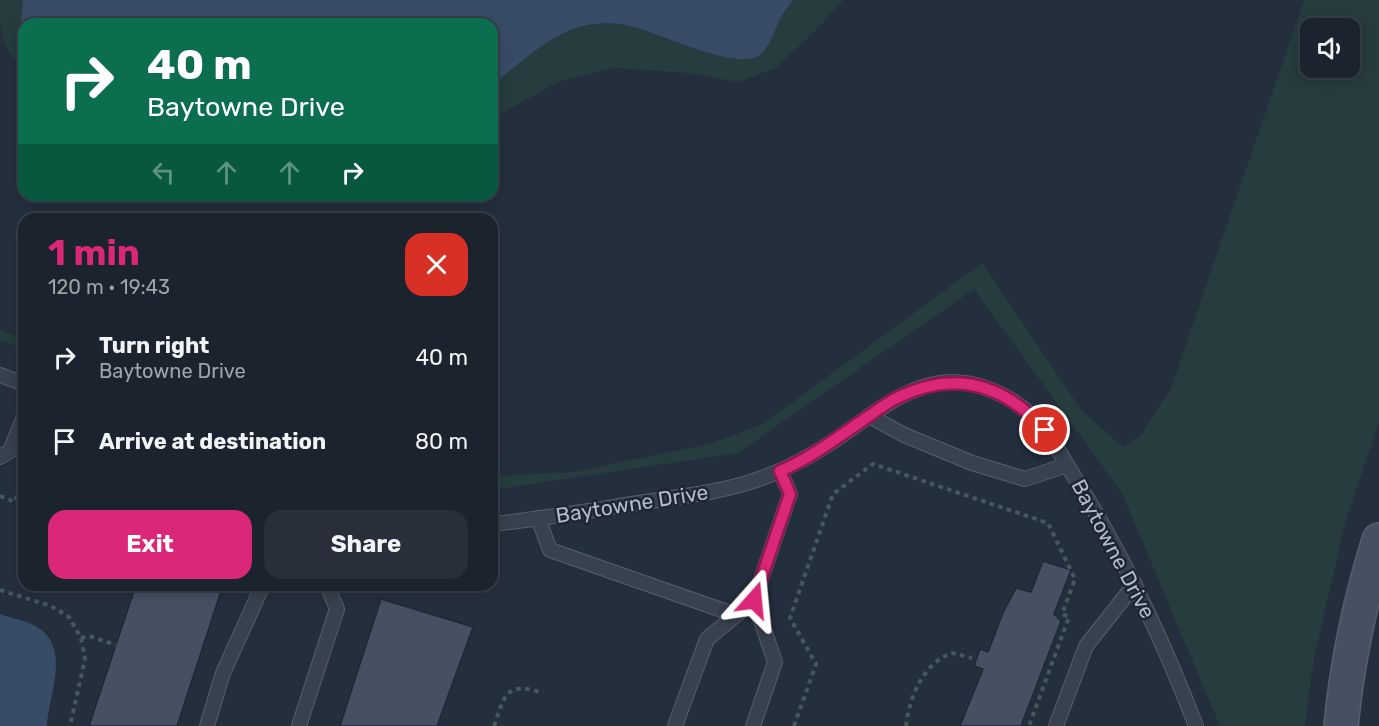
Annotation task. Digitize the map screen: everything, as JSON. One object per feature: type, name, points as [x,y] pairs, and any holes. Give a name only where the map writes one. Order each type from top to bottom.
[{"type":"street","points":[[1341,726],[1344,692],[1356,624],[1379,540]]},
{"type":"lane","points":[[0,375],[18,382]]},
{"type":"lane","name":"Baytowne Drive","points":[[498,523],[711,492],[758,480],[799,463],[891,401],[916,389],[953,382],[978,385],[1006,396],[1032,415],[1045,430],[1090,503],[1135,584],[1176,674],[1196,726]]},
{"type":"lane","points":[[870,416],[902,434],[972,463],[1025,479],[1066,465]]},
{"type":"lane","points":[[0,458],[10,451],[18,432]]},
{"type":"lane","points":[[675,726],[707,639],[754,600],[790,494],[780,471]]},
{"type":"lane","points":[[538,518],[550,550],[736,615]]},
{"type":"lane","points":[[1056,726],[1086,646],[1135,584]]},
{"type":"lane","points":[[207,726],[223,673],[260,591]]},
{"type":"lane","points":[[299,726],[337,609],[330,591]]},
{"type":"lane","points":[[753,726],[775,662],[754,600]]},
{"type":"path","points":[[794,726],[816,664],[790,618],[833,494],[873,464],[1048,523],[1075,579],[1062,614],[1069,617],[1029,726]]},
{"type":"path","points":[[0,496],[15,502],[18,493]]},
{"type":"path","points":[[0,590],[60,611],[69,617],[81,638],[85,659],[69,726]]},
{"type":"path","points":[[81,638],[89,636],[116,645]]},
{"type":"path","points":[[906,726],[911,696],[935,662],[952,653],[972,658]]},
{"type":"path","points":[[494,726],[502,702],[514,689],[522,687],[543,693]]},
{"type":"green space","points":[[0,0],[23,0],[22,18],[18,18],[18,62],[6,46],[0,20]]},
{"type":"green space","points":[[793,0],[843,0],[821,25],[776,68],[738,82],[688,73],[614,68],[560,81],[498,116],[498,80],[537,49],[574,29],[600,23],[623,25],[699,50],[735,59],[749,59],[760,55],[767,47],[781,16]]},
{"type":"green space","points":[[1304,0],[1379,0],[1379,422],[1346,520],[1314,657],[1305,726],[1220,726],[1122,493],[974,289],[738,453],[498,489],[498,476],[573,472],[709,444],[763,424],[982,263],[1082,411],[1123,447],[1140,436],[1171,388]]},
{"type":"green space","points":[[0,330],[18,337],[18,347],[0,340]]},
{"type":"water","points":[[23,0],[793,0],[781,16],[767,47],[760,55],[749,59],[735,59],[699,50],[629,26],[611,23],[594,24],[574,29],[549,41],[498,80],[498,18],[21,18]]},
{"type":"water","points":[[0,614],[31,624],[44,632],[52,643],[56,669],[47,726],[0,726]]},
{"type":"building","points":[[1043,561],[1071,570],[1054,614],[1061,621],[1021,726],[960,726],[983,669],[974,666],[980,649],[988,652],[1003,613],[1016,588],[1031,592]]},
{"type":"building","points":[[134,591],[221,591],[177,726],[89,726]]},
{"type":"building","points":[[381,599],[473,627],[437,726],[340,726]]},
{"type":"route","points":[[754,600],[790,494],[780,471],[799,463],[891,401],[933,384],[953,382],[978,385],[1006,396],[1032,415],[1045,430]]}]
